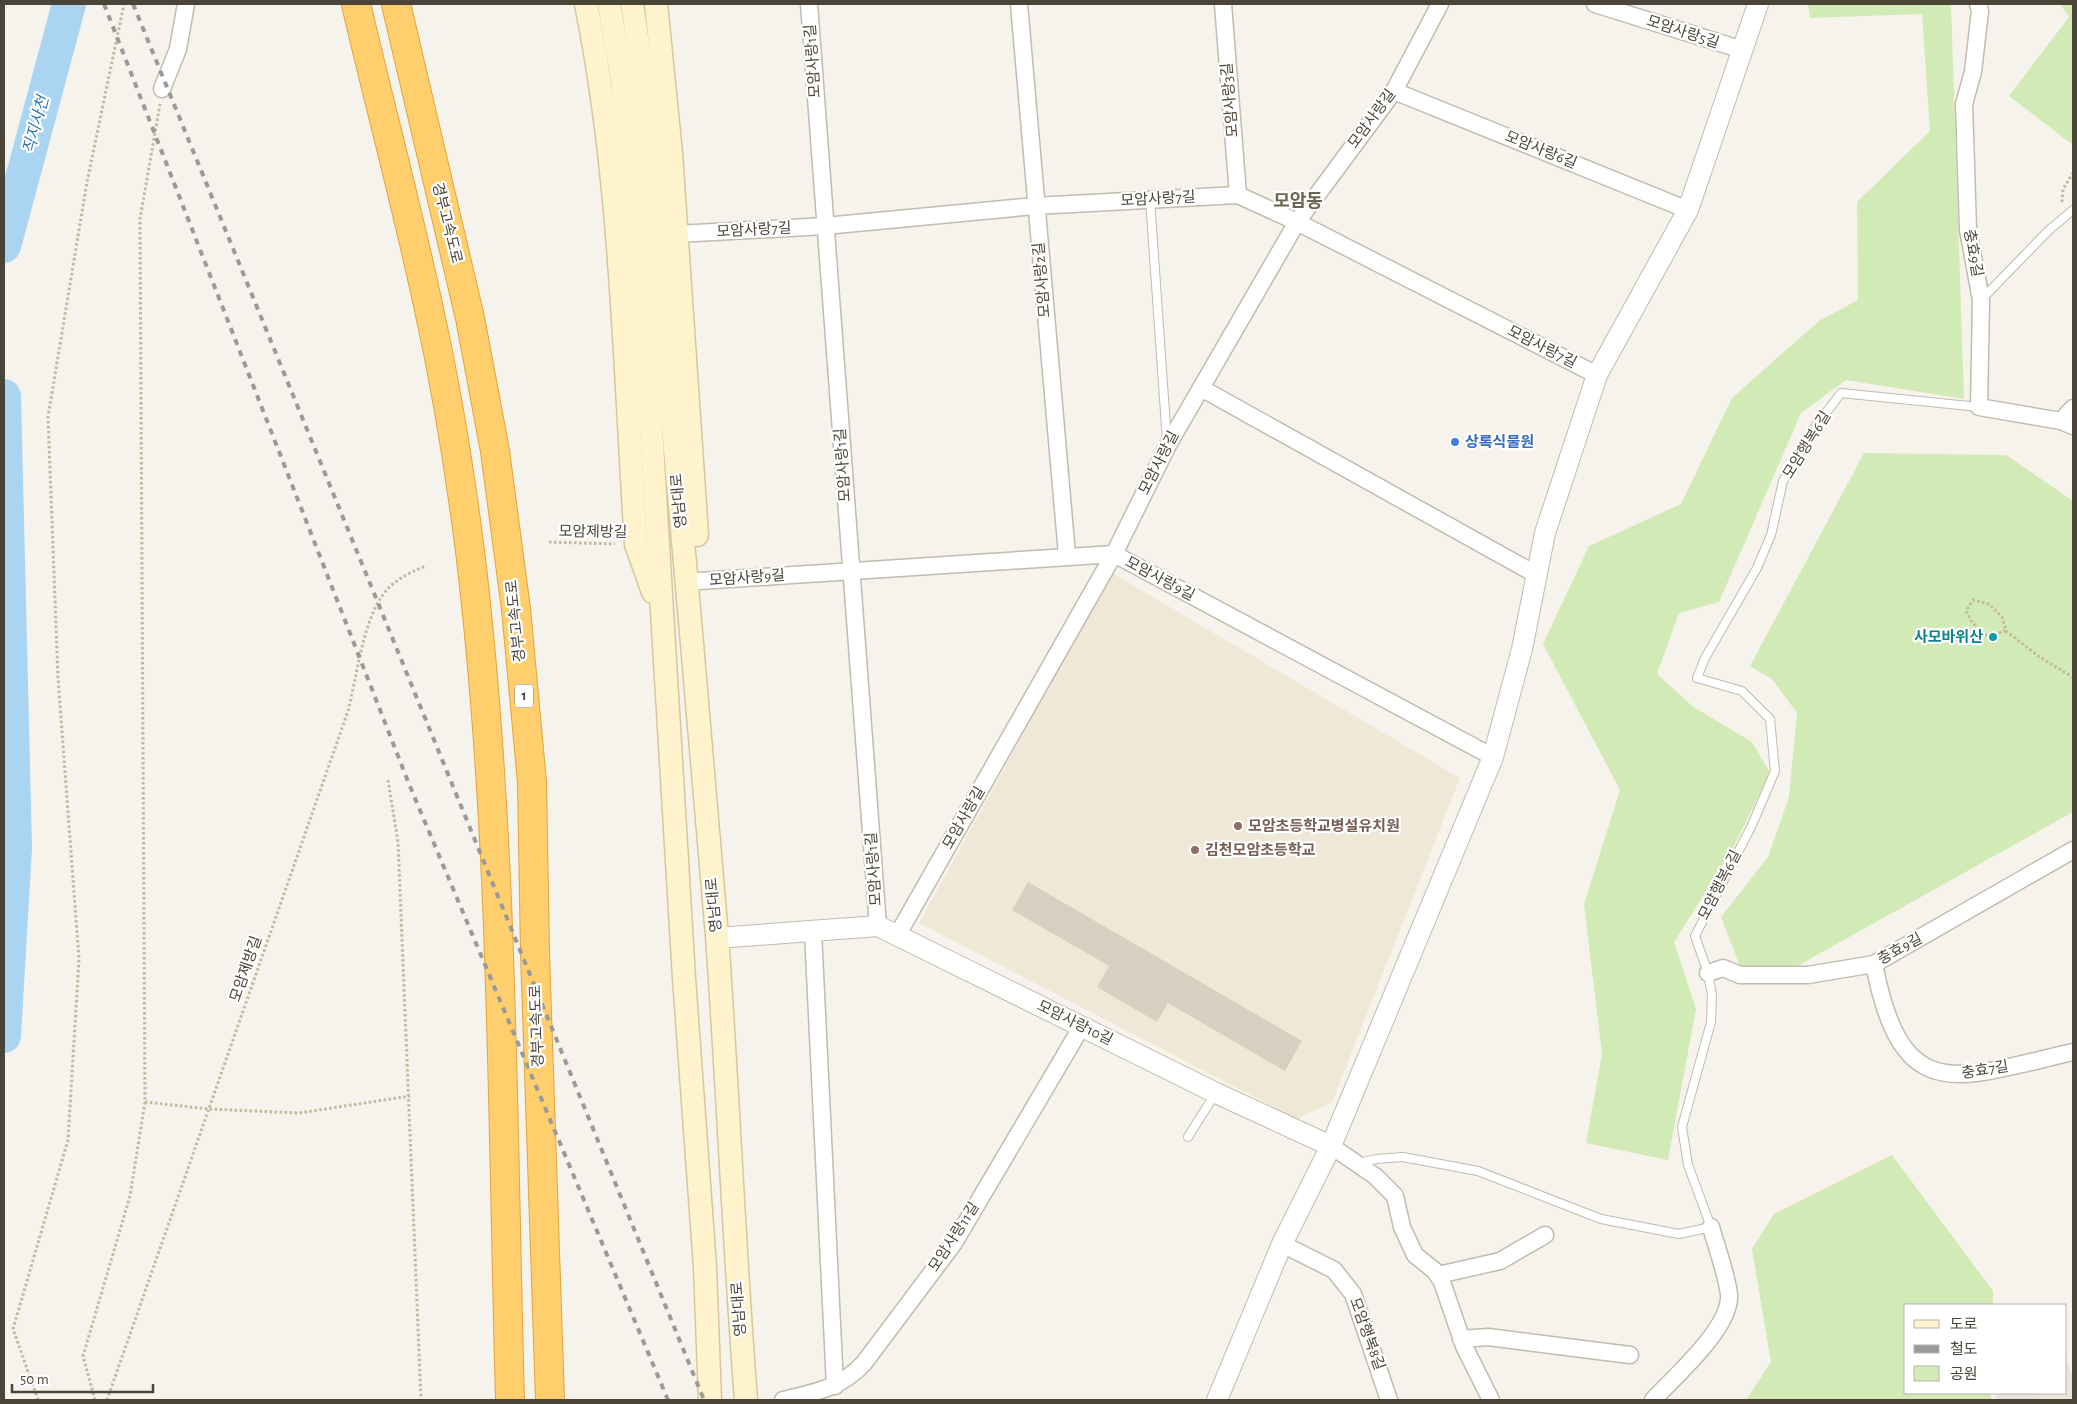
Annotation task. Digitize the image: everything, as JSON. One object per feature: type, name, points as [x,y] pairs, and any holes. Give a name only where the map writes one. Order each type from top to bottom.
[{"type":"highway","points":[[356,4],[430,314],[453,436],[470,552],[481,665],[497,934],[510,1400]]},
{"type":"highway","name":"경부고속도로","points":[[396,4],[470,318],[494,451],[516,609],[532,782],[534,953],[550,1400]]},
{"type":"main road","points":[[586,4],[596,53],[616,225],[636,544],[662,618]]},
{"type":"main road","points":[[609,4],[622,79],[632,183],[661,410]]},
{"type":"main road","points":[[632,4],[643,74],[661,410]]},
{"type":"main road","points":[[656,4],[677,234],[699,581],[689,625]]},
{"type":"main road","name":"영남대로","points":[[661,410],[662,618],[684,978],[706,1267],[710,1400]]},
{"type":"main road","name":"영남대로","points":[[661,410],[689,625],[717,938],[736,1270],[746,1400]]},
{"type":"street","points":[[162,89],[178,49],[186,4]]},
{"type":"street","name":"모암사랑1길","points":[[809,4],[824,226],[878,926]]},
{"type":"street","name":"모암사랑2길","points":[[1019,4],[1035,206],[1067,555]]},
{"type":"street","name":"모암사랑3길","points":[[1223,4],[1238,195]]},
{"type":"street","name":"모암사랑길","points":[[898,934],[1114,554],[1168,445],[1297,222],[1394,91],[1440,4]]},
{"type":"street","name":"모암사랑5길","points":[[1595,4],[1743,50]]},
{"type":"street","points":[[1218,1400],[1282,1244],[1331,1146],[1493,757],[1522,649],[1545,533],[1597,376],[1688,210],[1758,4]]},
{"type":"street","name":"충효9길","points":[[1978,4],[1980,11],[1973,72],[1964,104],[1964,152],[1968,230],[1981,300],[1979,407]]},
{"type":"street","name":"모암사랑6길","points":[[1394,91],[1688,210]]},
{"type":"street","name":"모암사랑7길","points":[[677,234],[824,226],[1035,206],[1238,195],[1297,222],[1597,376]]},
{"type":"street","points":[[1201,388],[1537,575]]},
{"type":"street","points":[[1979,407],[2067,423],[2073,408]]},
{"type":"street","name":"모암사랑9길","points":[[699,581],[1067,555],[1114,554],[1493,757]]},
{"type":"street","name":"충효9길","points":[[1708,972],[1723,968],[1740,976],[1808,976],[1874,964],[2073,850]]},
{"type":"street","name":"모암사랑10길","points":[[717,938],[878,926],[898,934],[1216,1092],[1331,1146]]},
{"type":"street","points":[[813,932],[835,1386]]},
{"type":"street","name":"충효7길","points":[[1874,964],[1881,1003],[1896,1037],[1917,1061],[1930,1069],[1943,1074],[1968,1075],[2073,1052]]},
{"type":"street","name":"모암사랑11길","points":[[783,1400],[835,1386],[854,1374],[864,1363],[954,1243],[1082,1026]]},
{"type":"street","points":[[1331,1146],[1375,1176],[1394,1196],[1402,1227],[1415,1255],[1438,1275],[1461,1339],[1491,1400]]},
{"type":"street","points":[[1653,1400],[1713,1336],[1727,1314],[1729,1295],[1711,1227]]},
{"type":"street","points":[[1438,1275],[1500,1261],[1545,1235]]},
{"type":"street","name":"모암행복8길","points":[[1282,1244],[1334,1270],[1353,1294],[1389,1400]]},
{"type":"street","points":[[1461,1339],[1488,1337],[1630,1355]]},
{"type":"lane","points":[[1150,199],[1168,445]]},
{"type":"lane","points":[[1981,300],[2073,210]]},
{"type":"lane","name":"모암행복6길","points":[[1711,1227],[1688,1165],[1682,1127],[1711,1022],[1712,995],[1708,972],[1695,936],[1752,825],[1775,771],[1770,719],[1742,691],[1697,678],[1704,658],[1757,568],[1768,543],[1783,481],[1808,435],[1841,392],[1979,407]]},
{"type":"lane","points":[[1188,1137],[1216,1092]]},
{"type":"lane","points":[[1357,1164],[1389,1157],[1404,1157],[1478,1172],[1601,1219],[1679,1234],[1711,1227]]},
{"type":"path","points":[[38,1400],[13,1329],[68,1140],[79,959],[58,678],[48,417],[87,182],[124,4]]},
{"type":"path","points":[[95,1400],[83,1356],[130,1196],[145,1102],[140,219],[162,89]]},
{"type":"path","points":[[2061,220],[2063,189],[2073,173]]},
{"type":"path","name":"모암제방길","points":[[549,542],[636,544]]},
{"type":"path","name":"모암제방길","points":[[107,1400],[348,711],[370,621],[382,595],[408,572],[426,566]]},
{"type":"path","points":[[2006,631],[1987,636],[1972,622],[1966,611],[1973,600],[1989,604],[2002,617],[2006,631],[2041,658],[2073,677]]},
{"type":"path","points":[[388,780],[398,842],[410,1096],[421,1400]]},
{"type":"path","points":[[145,1102],[209,1109],[299,1113],[410,1096]]},
{"type":"shaded area","name":"김천모암초등학교","points":[[1112,573],[1460,778],[1332,1102],[1297,1119],[919,923]]},
{"type":"shaded area","points":[[2067,1359],[2073,1378],[2073,1400],[1995,1400],[1996,1394],[2067,1394]]},
{"type":"shaded area","points":[[1999,1394],[2036,1394],[2036,1400],[1999,1400]]},
{"type":"green space","points":[[1808,4],[1951,4],[1964,399],[1846,380],[1801,413],[1719,602],[1679,613],[1657,674],[1692,706],[1752,742],[1770,773],[1733,848],[1674,942],[1696,1009],[1668,1160],[1586,1143],[1602,1054],[1584,904],[1620,790],[1543,644],[1589,546],[1681,504],[1732,398],[1819,321],[1858,300],[1857,202],[1930,131],[1922,14],[1810,18]]},
{"type":"green space","points":[[2060,4],[2073,4],[2073,145],[2009,96],[2069,17]]},
{"type":"green space","points":[[1864,453],[2006,455],[2073,501],[2073,812],[1790,970],[1741,969],[1721,917],[1768,857],[1789,797],[1797,713],[1773,680],[1750,666]]},
{"type":"green space","points":[[1892,1155],[1993,1291],[1993,1304],[1904,1304],[1904,1394],[1991,1394],[1991,1400],[1746,1400],[1771,1362],[1752,1249],[1774,1214]]},
{"type":"building","points":[[1028,882],[1302,1041],[1285,1071],[1168,1003],[1157,1022],[1097,987],[1109,966],[1012,910]]},
{"type":"waterway","name":"직지사천","points":[[4,246],[69,4]]},
{"type":"waterway","name":"직지사천","points":[[4,396],[15,848],[4,1036]]},
{"type":"railway","points":[[104,4],[409,784],[668,1400]]},
{"type":"railway","points":[[133,4],[704,1400]]},
{"type":"place","name":"상록식물원","points":[[1455,442]]},
{"type":"place","name":"사모바위산","points":[[1993,637]]},
{"type":"place","name":"모암초등학교병설유치원","points":[[1238,826]]},
{"type":"place","name":"김천모암초등학교","points":[[1195,850]]},
{"type":"district","name":"모암동","points":[[1298,202]]}]
